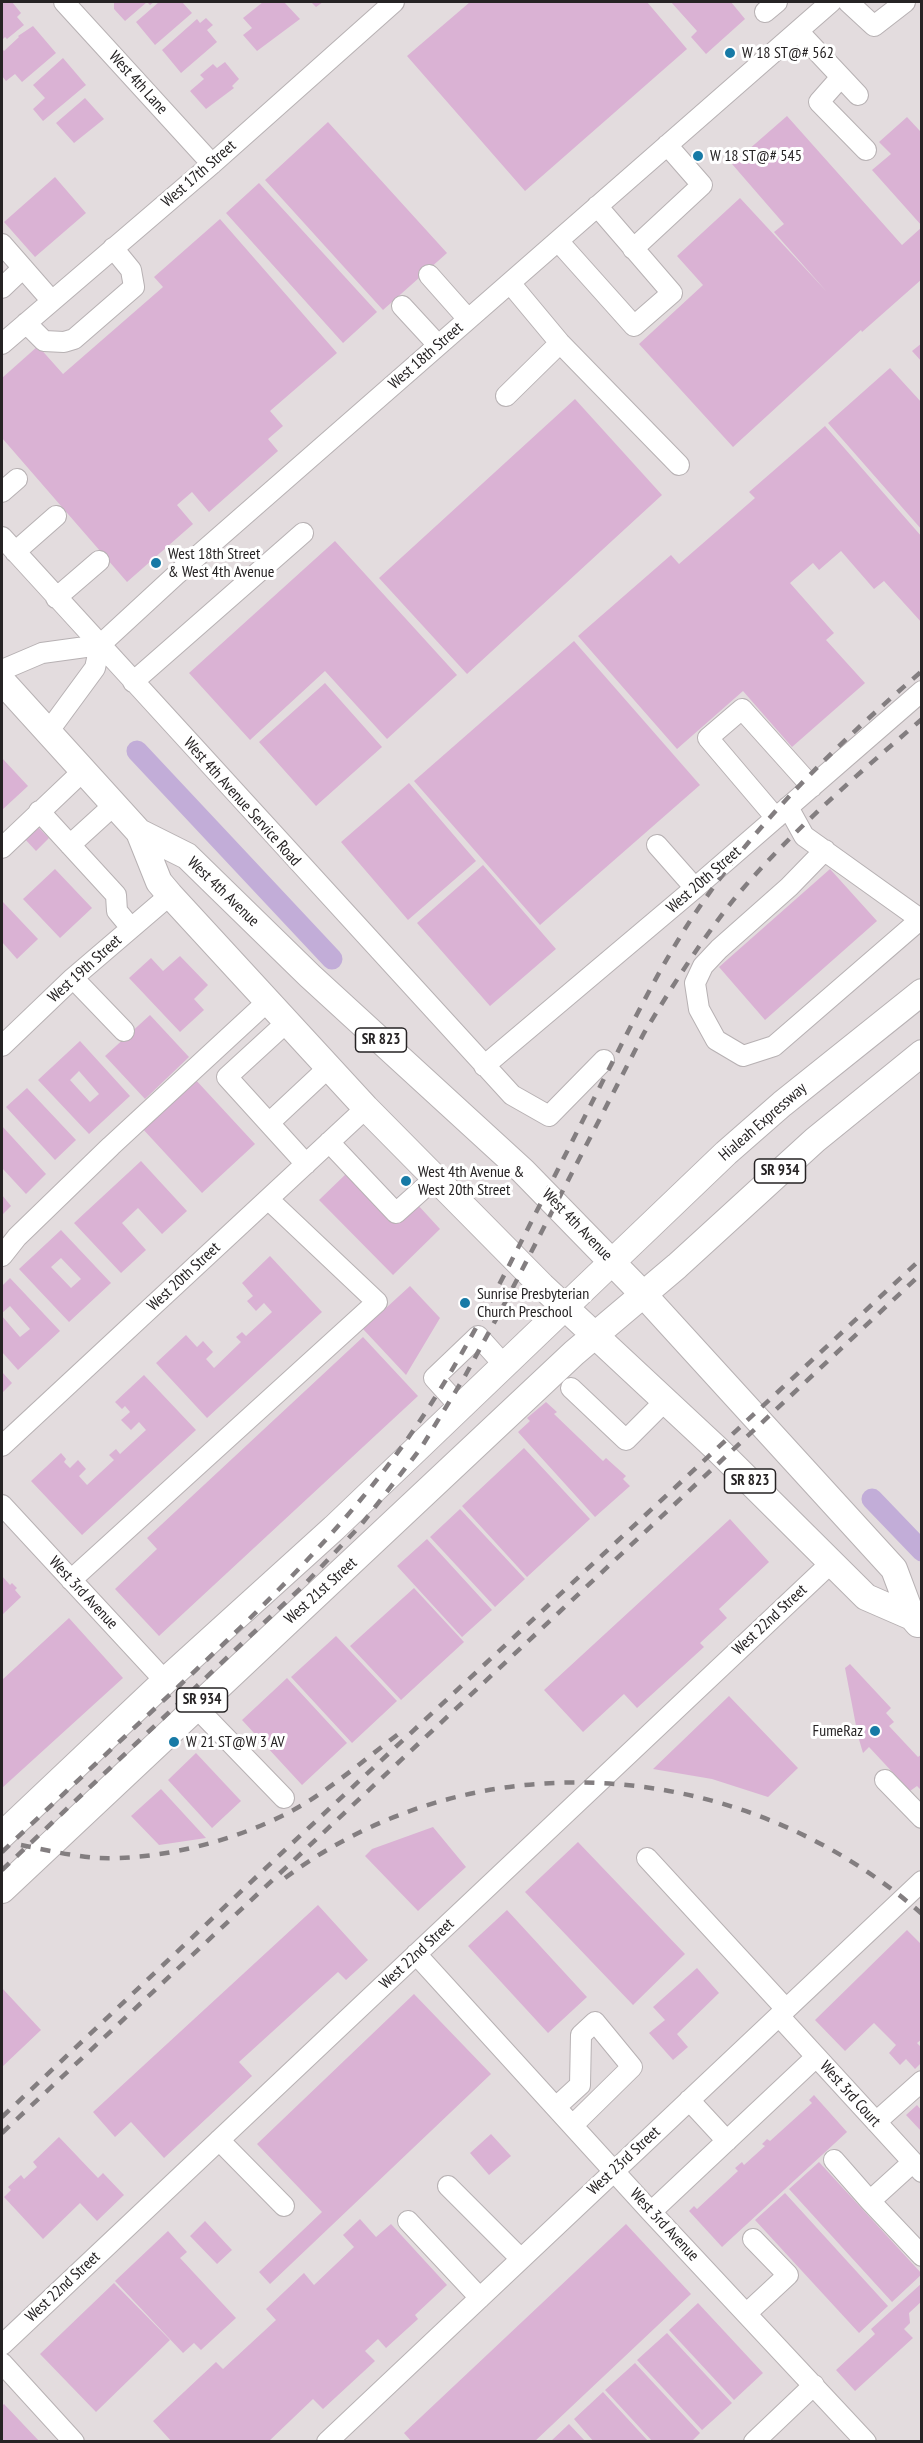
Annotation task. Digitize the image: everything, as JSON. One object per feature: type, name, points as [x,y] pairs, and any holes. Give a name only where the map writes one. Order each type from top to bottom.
[{"type":"main road","name":"West 4th Avenue","points":[[2,681],[139,832],[187,856],[310,976],[478,1127],[612,1262],[894,1569],[917,1622]]},
{"type":"main road","name":"West 4th Avenue","points":[[139,832],[159,882],[170,895],[434,1179],[866,1597],[917,1622]]},
{"type":"main road","name":"Hialeah Expressway","points":[[612,1262],[782,1104],[921,992]]},
{"type":"main road","name":"SR 934","points":[[643,1294],[677,1266],[815,1140],[921,1053]]},
{"type":"main road","name":"SR 934","points":[[2,1836],[165,1681],[334,1528],[612,1262]]},
{"type":"main road","name":"West 21st Street","points":[[2,1890],[195,1706],[360,1556],[595,1335],[643,1294]]},
{"type":"street","name":"West 4th Lane","points":[[64,2],[212,164]]},
{"type":"street","name":"West 17th Street","points":[[2,344],[212,164],[394,2]]},
{"type":"street","name":"West 18th Street","points":[[100,645],[438,345],[831,2]]},
{"type":"street","points":[[848,2],[874,26],[905,2]]},
{"type":"street","points":[[916,2],[921,7]]},
{"type":"street","points":[[798,31],[858,95]]},
{"type":"street","points":[[841,77],[819,102],[866,150]]},
{"type":"street","points":[[633,249],[702,185],[668,145]]},
{"type":"street","points":[[558,241],[634,326],[672,293],[597,206]]},
{"type":"street","points":[[2,244],[51,300]]},
{"type":"street","points":[[26,323],[44,341],[64,342],[74,339],[134,287],[131,270],[113,248]]},
{"type":"street","points":[[2,288],[23,268]]},
{"type":"street","points":[[429,275],[468,320]]},
{"type":"street","points":[[510,283],[560,343],[679,465]]},
{"type":"street","points":[[402,306],[438,345]]},
{"type":"street","points":[[506,396],[560,343]]},
{"type":"street","points":[[2,492],[17,479]]},
{"type":"street","points":[[15,552],[56,516]]},
{"type":"street","points":[[133,682],[303,533]]},
{"type":"street","name":"West 4th Avenue Service Road","points":[[2,537],[512,1095],[549,1116],[604,1060]]},
{"type":"street","points":[[56,598],[99,561]]},
{"type":"street","points":[[2,670],[42,653],[100,645],[94,668],[48,732]]},
{"type":"street","name":"West 20th Street","points":[[484,1066],[695,888],[921,691]]},
{"type":"street","points":[[812,787],[742,709],[708,738],[804,836],[825,850],[921,918],[774,1046],[743,1056],[716,1040],[699,1009],[696,983],[703,966],[719,949],[789,887],[825,850]]},
{"type":"street","points":[[2,848],[83,771]]},
{"type":"street","points":[[70,845],[114,805]]},
{"type":"street","points":[[39,812],[116,895],[117,911],[131,928]]},
{"type":"street","points":[[657,844],[695,888]]},
{"type":"street","name":"West 19th Street","points":[[2,1046],[73,978],[170,895]]},
{"type":"street","points":[[73,978],[124,1031]]},
{"type":"street","points":[[2,1256],[17,1237],[111,1146],[268,1001]]},
{"type":"street","points":[[287,1022],[227,1077],[306,1164]]},
{"type":"street","points":[[269,1123],[329,1067]]},
{"type":"street","name":"West 20th Street","points":[[2,1446],[366,1108]]},
{"type":"street","points":[[329,1142],[396,1213],[434,1179]]},
{"type":"street","points":[[71,1580],[377,1302],[268,1199]]},
{"type":"street","points":[[461,1408],[434,1378],[470,1343],[478,1336],[505,1366]]},
{"type":"street","points":[[571,1388],[626,1440],[665,1401]]},
{"type":"street","name":"West 3rd Avenue","points":[[2,1505],[165,1681]]},
{"type":"street","name":"West 22nd Street","points":[[2,2345],[832,1562]]},
{"type":"street","points":[[195,1706],[284,1798]]},
{"type":"street","points":[[885,1780],[921,1818]]},
{"type":"street","name":"West 3rd Court","points":[[646,1858],[783,2012],[816,2057],[917,2167]]},
{"type":"street","name":"West 23rd Street","points":[[327,2442],[783,2012],[920,1887]]},
{"type":"street","name":"West 3rd Avenue","points":[[416,1954],[651,2212],[866,2442]]},
{"type":"street","points":[[556,2107],[580,2085],[581,2035],[595,2022],[632,2067],[573,2125]]},
{"type":"street","points":[[651,2212],[816,2057]]},
{"type":"street","points":[[876,2122],[921,2081]]},
{"type":"street","points":[[689,2100],[727,2141]]},
{"type":"street","points":[[219,2140],[284,2206]]},
{"type":"street","points":[[834,2160],[921,2256]]},
{"type":"street","points":[[870,2201],[917,2167]]},
{"type":"street","points":[[448,2186],[521,2259]]},
{"type":"street","points":[[408,2221],[480,2298]]},
{"type":"street","points":[[747,2313],[788,2275],[753,2239]]},
{"type":"street","points":[[2,2363],[74,2442]]},
{"type":"street","points":[[754,2442],[814,2385]]},
{"type":"building","points":[[2,2],[12,2],[21,13],[17,17],[24,25],[7,39],[5,37],[2,40]]},
{"type":"building","points":[[114,2],[147,2],[125,21],[114,9]]},
{"type":"building","points":[[159,2],[182,2],[192,13],[155,45],[136,22]]},
{"type":"building","points":[[263,2],[284,2],[300,19],[257,51],[243,35],[252,28],[243,18]]},
{"type":"building","points":[[311,2],[323,2],[316,7]]},
{"type":"building","points":[[470,2],[647,2],[687,49],[525,191],[407,56]]},
{"type":"building","points":[[671,2],[731,2],[745,19],[706,54],[691,37],[697,31]]},
{"type":"building","points":[[206,18],[213,25],[207,30],[217,42],[181,73],[162,50],[197,19],[200,23]]},
{"type":"building","points":[[33,26],[56,53],[22,82],[15,74],[6,81],[2,76],[2,48],[4,51],[18,36]]},
{"type":"building","points":[[63,58],[86,85],[43,121],[33,109],[45,98],[33,85]]},
{"type":"building","points":[[225,62],[239,79],[232,86],[234,88],[206,109],[190,91],[204,79],[200,75],[213,64],[217,68]]},
{"type":"building","points":[[85,98],[104,119],[74,143],[56,123]]},
{"type":"building","points":[[787,116],[902,245],[922,227],[922,279],[862,332],[861,330],[733,447],[639,344],[703,285],[677,256],[740,198],[827,292],[774,232],[784,224],[732,164]]},
{"type":"building","points":[[907,117],[920,131],[922,130],[922,226],[872,170],[891,154],[879,142]]},
{"type":"building","points":[[328,122],[447,253],[383,310],[265,180]]},
{"type":"building","points":[[55,177],[86,213],[35,257],[4,222]]},
{"type":"building","points":[[259,183],[377,312],[343,343],[226,213]]},
{"type":"building","points":[[220,219],[337,353],[270,411],[283,426],[268,439],[278,451],[209,512],[192,492],[177,505],[193,524],[127,582],[2,438],[2,378],[38,346],[63,374],[163,287],[154,277]]},
{"type":"building","points":[[922,343],[922,362],[912,351]]},
{"type":"building","points":[[890,368],[922,403],[922,530],[828,423]]},
{"type":"building","points":[[575,399],[662,495],[467,674],[379,578]]},
{"type":"building","points":[[825,426],[922,537],[922,623],[884,581],[874,589],[841,551],[819,570],[813,563],[790,583],[834,633],[826,640],[865,683],[792,747],[743,691],[677,749],[578,636],[671,555],[679,564],[755,498],[749,492]]},
{"type":"building","points":[[335,541],[457,675],[387,739],[325,671],[250,740],[189,673]]},
{"type":"building","points":[[574,641],[700,785],[540,925],[414,781]]},
{"type":"building","points":[[325,683],[382,747],[316,806],[259,742]]},
{"type":"building","points":[[2,758],[28,786],[2,810]]},
{"type":"building","points":[[409,783],[476,861],[408,920],[341,842]]},
{"type":"building","points":[[36,825],[49,838],[36,851],[23,837]]},
{"type":"building","points":[[483,865],[556,949],[490,1006],[417,923]]},
{"type":"building","points":[[55,869],[92,908],[60,938],[23,899]]},
{"type":"building","points":[[830,869],[877,921],[765,1020],[719,967]]},
{"type":"building","points":[[3,902],[38,939],[17,959],[2,942]]},
{"type":"building","points":[[180,956],[208,985],[194,999],[204,1010],[180,1032],[129,978],[151,958],[163,971]]},
{"type":"building","points":[[150,1015],[189,1057],[145,1099],[105,1056]]},
{"type":"building","points":[[80,1041],[130,1096],[89,1134],[38,1080]],"holes":[[[79,1071],[99,1094],[90,1102],[70,1080]]]},
{"type":"building","points":[[194,1078],[255,1144],[202,1193],[141,1127]]},
{"type":"building","points":[[27,1088],[76,1140],[55,1160],[6,1107]]},
{"type":"building","points":[[2,1126],[46,1174],[26,1194],[2,1168]]},
{"type":"building","points":[[141,1161],[187,1211],[162,1234],[138,1208],[122,1223],[146,1250],[121,1273],[74,1223]]},
{"type":"building","points":[[347,1173],[396,1224],[417,1204],[440,1229],[393,1275],[319,1200]]},
{"type":"building","points":[[2,1195],[11,1206],[2,1215]]},
{"type":"building","points":[[61,1230],[111,1283],[69,1322],[19,1269]],"holes":[[[61,1258],[81,1279],[71,1288],[51,1267]]]},
{"type":"building","points":[[270,1256],[322,1312],[207,1418],[156,1363],[186,1335],[197,1347],[203,1341],[213,1352],[206,1359],[214,1368],[241,1342],[236,1337],[242,1332],[246,1336],[272,1312],[264,1303],[256,1311],[247,1301],[253,1296],[242,1283]]},
{"type":"building","points":[[10,1278],[60,1331],[18,1370],[2,1352],[2,1316],[20,1337],[30,1329],[10,1306],[2,1313],[2,1286]]},
{"type":"building","points":[[410,1286],[440,1318],[406,1375],[363,1329]]},
{"type":"building","points":[[363,1337],[418,1396],[159,1636],[115,1589],[157,1549],[147,1538]]},
{"type":"building","points":[[2,1372],[12,1383],[2,1393]]},
{"type":"building","points":[[144,1375],[196,1430],[82,1535],[31,1481],[61,1453],[66,1459],[64,1462],[70,1468],[78,1460],[86,1469],[79,1476],[87,1485],[114,1460],[109,1455],[116,1449],[120,1454],[146,1430],[139,1422],[131,1430],[121,1420],[130,1412],[125,1406],[122,1409],[115,1402]]},
{"type":"building","points":[[546,1402],[557,1412],[554,1414],[603,1461],[606,1458],[626,1476],[623,1479],[630,1486],[595,1517],[518,1432],[530,1421],[527,1418]]},
{"type":"building","points":[[524,1448],[590,1519],[527,1577],[462,1506]]},
{"type":"building","points":[[460,1509],[525,1579],[495,1607],[430,1537]]},
{"type":"building","points":[[730,1519],[769,1562],[719,1609],[727,1618],[700,1643],[704,1647],[637,1708],[624,1694],[583,1732],[544,1690]]},
{"type":"building","points":[[427,1539],[492,1610],[462,1637],[397,1566]]},
{"type":"building","points":[[2,1576],[10,1585],[12,1583],[17,1588],[15,1590],[21,1597],[2,1615]]},
{"type":"building","points":[[414,1588],[464,1642],[401,1700],[350,1646]]},
{"type":"building","points":[[69,1618],[123,1678],[2,1788],[2,1680]]},
{"type":"building","points":[[336,1636],[397,1701],[352,1743],[291,1677]]},
{"type":"building","name":"FumeRaz","points":[[850,1664],[891,1708],[886,1713],[894,1722],[889,1726],[918,1757],[922,1754],[922,1791],[917,1786],[910,1791],[869,1747],[863,1753],[845,1668]]},
{"type":"building","points":[[287,1678],[347,1743],[302,1785],[242,1720]]},
{"type":"building","points":[[729,1696],[798,1768],[768,1797],[712,1779],[653,1769]]},
{"type":"building","points":[[196,1753],[241,1801],[212,1828],[168,1780]]},
{"type":"building","points":[[161,1789],[206,1838],[159,1845],[131,1816]]},
{"type":"building","points":[[433,1827],[466,1867],[418,1911],[365,1856],[372,1849]]},
{"type":"building","points":[[578,1842],[685,1954],[633,2005],[525,1892]]},
{"type":"building","points":[[318,1905],[368,1960],[346,1980],[338,1972],[239,2062],[252,2076],[164,2158],[131,2122],[115,2137],[93,2112]]},
{"type":"building","points":[[507,1910],[587,1997],[548,2033],[468,1946]]},
{"type":"building","points":[[907,1930],[922,1945],[922,2039],[917,2043],[922,2048],[922,2062],[915,2069],[906,2059],[900,2065],[889,2053],[896,2045],[874,2023],[845,2051],[815,2020]]},
{"type":"building","points":[[697,1968],[719,1993],[677,2034],[688,2047],[673,2060],[649,2033],[665,2020],[653,2007]]},
{"type":"building","points":[[2,1988],[41,2030],[2,2067]]},
{"type":"building","points":[[414,1994],[491,2074],[270,2284],[259,2272],[322,2212],[257,2144]]},
{"type":"building","points":[[814,2095],[847,2132],[722,2247],[689,2211],[694,2206],[697,2209],[738,2171],[735,2168],[742,2162],[744,2165],[765,2146],[762,2144],[767,2139],[770,2141],[812,2103],[809,2100]]},
{"type":"building","points":[[917,2105],[922,2111],[922,2132],[906,2115]]},
{"type":"building","points":[[491,2134],[511,2156],[489,2175],[470,2153]]},
{"type":"building","points":[[59,2137],[98,2178],[103,2173],[124,2195],[97,2221],[80,2203],[43,2239],[4,2197],[11,2190],[8,2187],[21,2175],[24,2179],[37,2167],[33,2162]]},
{"type":"building","points":[[819,2162],[922,2274],[892,2302],[789,2189]]},
{"type":"building","points":[[785,2193],[888,2306],[859,2333],[755,2220]]},
{"type":"building","points":[[360,2219],[376,2237],[391,2224],[447,2285],[415,2315],[418,2319],[386,2348],[378,2339],[365,2351],[375,2361],[323,2409],[313,2399],[268,2442],[172,2442],[153,2421],[216,2362],[223,2369],[276,2320],[266,2309],[304,2273],[314,2285],[354,2247],[343,2235]]},
{"type":"building","points":[[205,2221],[232,2250],[217,2264],[190,2236]]},
{"type":"building","points":[[626,2224],[691,2294],[534,2442],[412,2442],[404,2433]]},
{"type":"building","points":[[168,2231],[187,2252],[180,2258],[236,2318],[201,2350],[194,2343],[183,2353],[115,2281]]},
{"type":"building","points":[[114,2283],[170,2340],[96,2412],[40,2354]]},
{"type":"building","points":[[922,2283],[922,2301],[909,2313],[910,2323],[904,2329],[913,2338],[855,2391],[836,2370],[875,2334],[871,2329]]},
{"type":"building","points":[[698,2303],[763,2373],[734,2400],[669,2330]]},
{"type":"building","points":[[667,2333],[732,2403],[702,2430],[637,2360]]},
{"type":"building","points":[[635,2363],[700,2433],[691,2442],[653,2442],[605,2390]]},
{"type":"building","points":[[603,2392],[649,2442],[594,2442],[574,2419]]},
{"type":"building","points":[[4,2404],[40,2442],[2,2442],[2,2406]]},
{"type":"building","points":[[569,2424],[586,2442],[550,2442]]},
{"type":"waterway","points":[[137,751],[332,959]]},
{"type":"waterway","points":[[872,1499],[922,1551]]},
{"type":"railway","points":[[2,1852],[270,1599],[355,1507],[381,1474],[438,1393],[467,1344],[640,1008],[690,921],[714,886],[768,819],[858,728],[922,671]]},
{"type":"railway","points":[[2,1870],[304,1585],[361,1525],[421,1448],[465,1376],[644,1033],[701,944],[739,893],[804,824],[922,719]]},
{"type":"railway","points":[[2,2117],[287,1848],[922,1258]]},
{"type":"railway","points":[[2,2133],[922,1273]]},
{"type":"railway","points":[[21,1845],[88,1857],[124,1858],[153,1855],[212,1843],[269,1822],[295,1809],[328,1788],[401,1732]]},
{"type":"railway","points":[[285,1878],[360,1832],[440,1801],[524,1785],[609,1784],[693,1796],[774,1822],[851,1862],[922,1914]]},
{"type":"place","name":"W 18 ST@# 562","points":[[730,53]]},
{"type":"place","name":"W 18 ST@# 545","points":[[698,156]]},
{"type":"place","name":"West 18th Street & West 4th Avenue","points":[[156,563]]},
{"type":"place","name":"West 4th Avenue & West 20th Street","points":[[406,1181]]},
{"type":"place","name":"Sunrise Presbyterian Church Preschool","points":[[465,1303]]},
{"type":"place","name":"FumeRaz","points":[[875,1731]]},
{"type":"place","name":"W 21 ST@W 3 AV","points":[[174,1742]]}]
